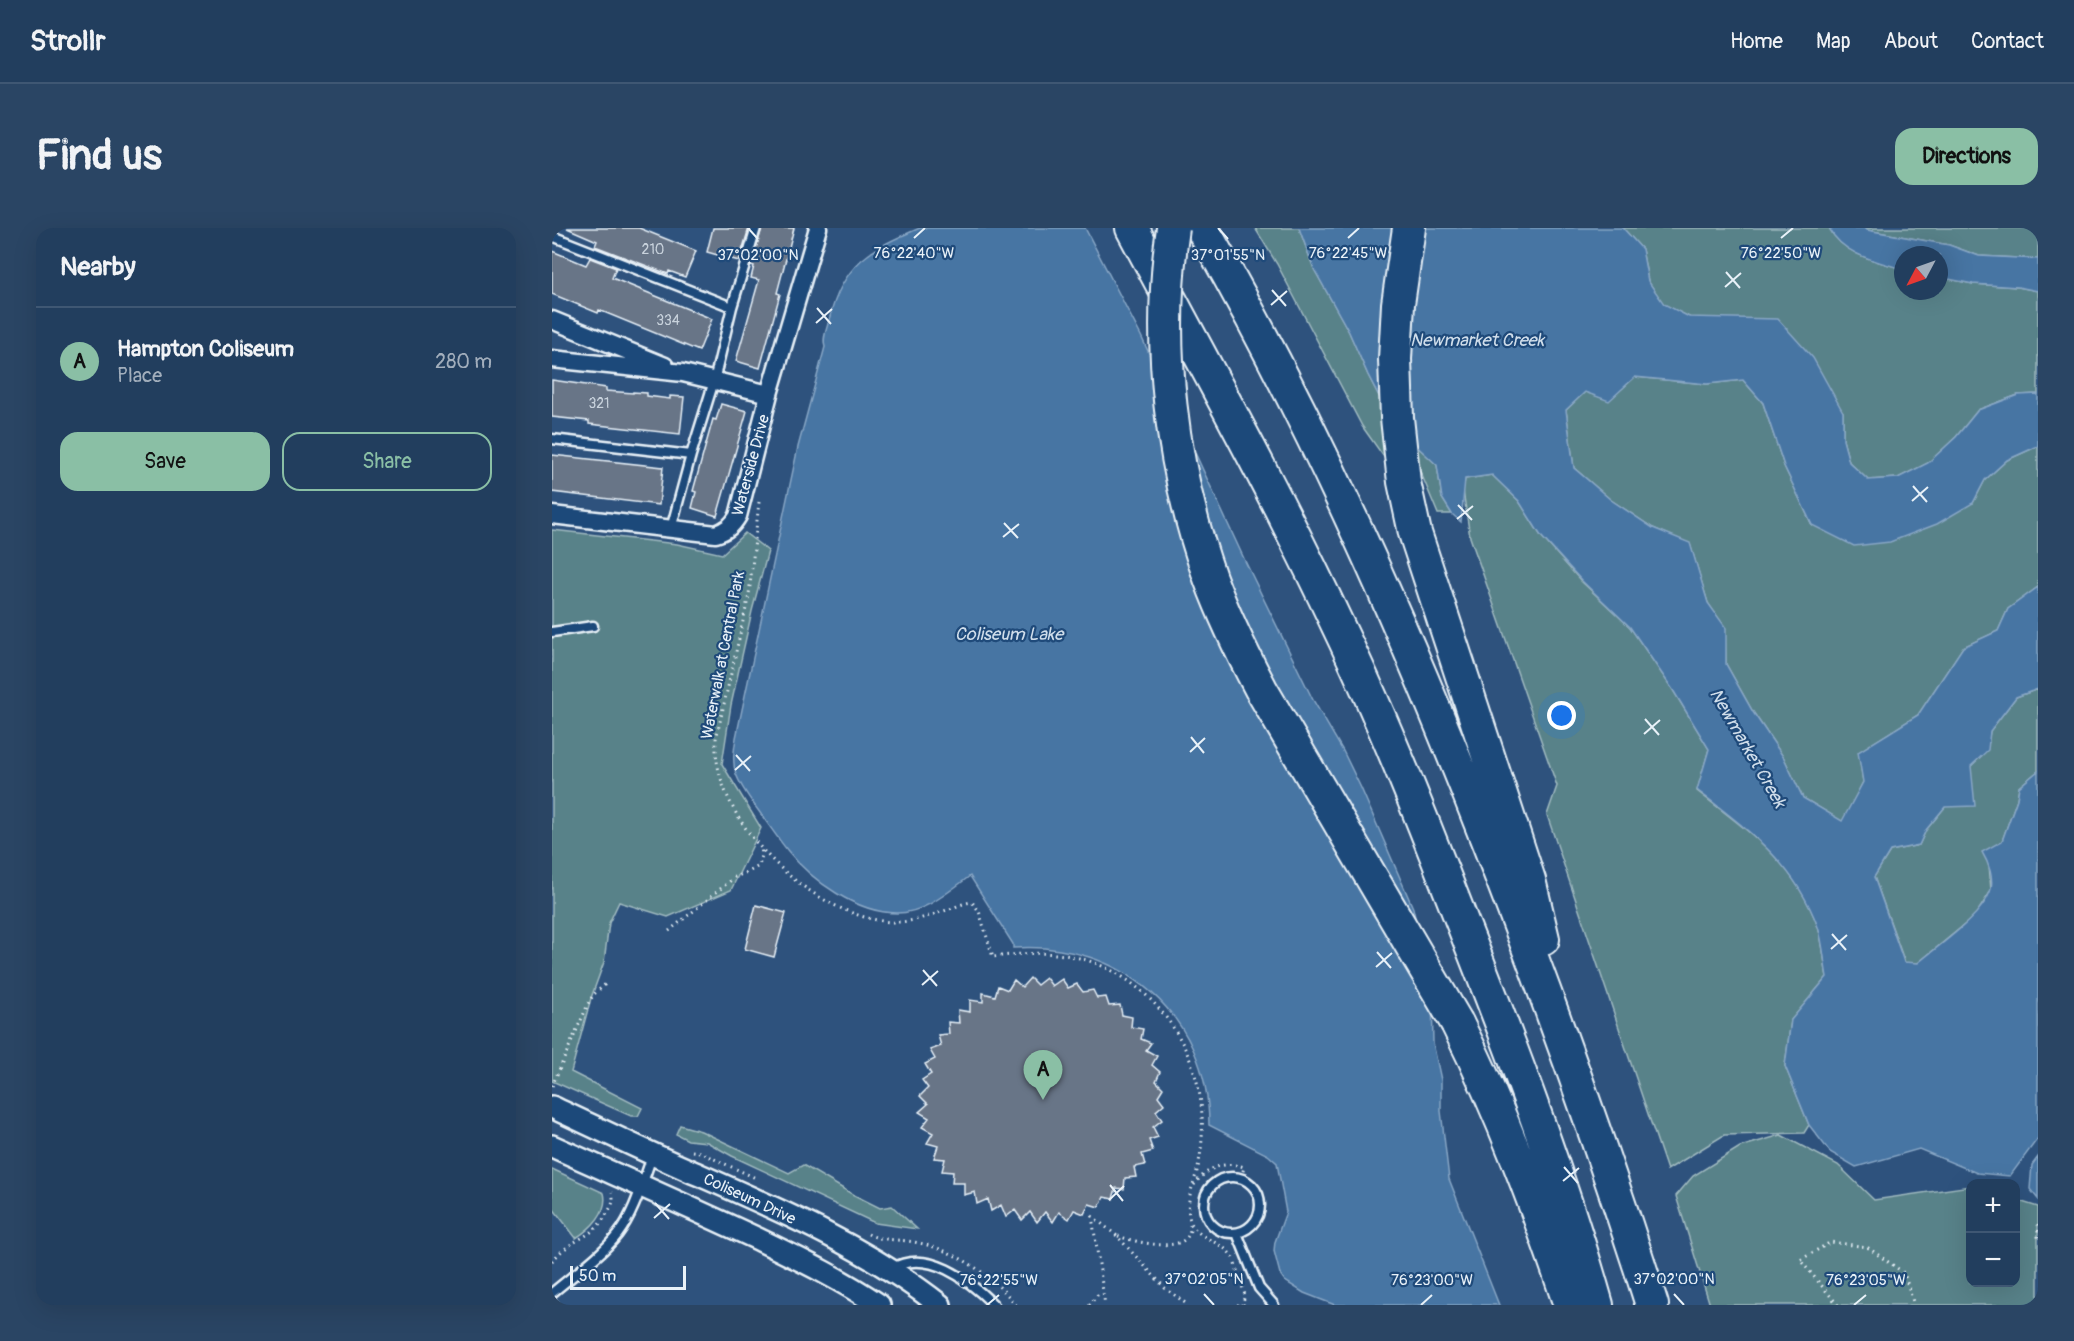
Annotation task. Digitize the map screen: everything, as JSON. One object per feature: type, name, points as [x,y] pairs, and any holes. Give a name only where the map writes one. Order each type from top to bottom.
[{"type":"highway","points":[[1132,228],[1300,548],[1381,722],[1502,1024],[1564,1198],[1597,1305]]},
{"type":"highway","points":[[1173,228],[1167,306],[1168,385],[1181,477],[1210,578],[1232,633],[1261,690],[1457,1023],[1504,1122],[1540,1215],[1570,1305]]},
{"type":"highway","points":[[1202,228],[1267,345],[1333,480],[1460,770],[1538,970],[1652,1305]]},
{"type":"highway","points":[[1409,228],[1398,304],[1395,359],[1397,418],[1404,482],[1415,533],[1431,586],[1529,880],[1580,1089]]},
{"type":"street","name":"Waterside Drive","points":[[552,515],[716,534],[726,531],[733,525],[743,499],[769,394],[818,228]]},
{"type":"street","points":[[552,320],[683,373],[769,394]]},
{"type":"street","points":[[552,359],[683,373]]},
{"type":"street","name":"Coliseum Drive","points":[[552,1107],[796,1219],[861,1252],[891,1269],[940,1305]]},
{"type":"street","name":"Coliseum Drive","points":[[552,1146],[641,1185],[806,1263],[879,1305]]},
{"type":"lane","points":[[671,529],[756,228]]},
{"type":"lane","points":[[552,236],[732,307]]},
{"type":"lane","points":[[552,439],[691,455]]},
{"type":"lane","points":[[552,632],[593,626]]},
{"type":"lane","points":[[552,1293],[606,1248],[619,1233],[653,1154]]},
{"type":"lane","points":[[1232,1177],[1241,1179],[1255,1190],[1260,1207],[1258,1216],[1246,1230],[1237,1233],[1229,1233],[1213,1227],[1204,1212],[1205,1195],[1216,1182],[1232,1177]]},
{"type":"lane","points":[[1237,1233],[1258,1288],[1274,1305]]},
{"type":"lane","points":[[891,1269],[901,1263],[912,1261],[928,1263],[945,1269],[966,1281],[994,1305]]},
{"type":"path","name":"Waterwalk at Central Park","points":[[759,501],[749,595],[716,739],[716,752],[726,793],[738,815],[760,846],[783,869],[824,900],[858,915],[869,919],[909,921],[972,902],[979,910],[993,957],[1033,953],[1071,956],[1097,964],[1138,988],[1174,1027],[1192,1064],[1199,1090],[1202,1116],[1199,1163],[1189,1197],[1190,1223]]},
{"type":"path","points":[[669,932],[735,877],[759,866],[762,855],[760,846]]},
{"type":"path","points":[[552,1086],[589,1002],[597,990],[608,982]]},
{"type":"path","points":[[687,1150],[699,1152],[764,1182]]},
{"type":"path","points":[[1193,1186],[1211,1169],[1223,1165],[1234,1164],[1244,1167],[1241,1179]]},
{"type":"path","points":[[552,1261],[563,1250],[590,1234],[603,1221],[614,1200],[609,1188]]},
{"type":"path","points":[[1105,1305],[1092,1216],[1117,1236],[1165,1288],[1188,1305]]},
{"type":"path","points":[[1117,1236],[1147,1244],[1175,1245],[1184,1240],[1191,1231],[1190,1223]]},
{"type":"path","points":[[1190,1223],[1199,1233],[1223,1247],[1231,1255],[1245,1295],[1243,1305],[1237,1305]]},
{"type":"path","points":[[2038,1224],[2038,1239]]},
{"type":"path","points":[[865,1233],[875,1238],[918,1242],[957,1256],[993,1280],[1016,1305]]},
{"type":"path","points":[[1838,1305],[1800,1260],[1831,1242],[1867,1247],[1904,1273],[1914,1305]]},
{"type":"path","points":[[1089,1305],[1101,1290]]},
{"type":"green space","points":[[1255,228],[1299,228],[1314,269],[1349,332],[1394,425],[1437,465],[1442,498],[1452,514],[1438,514],[1421,473],[1386,460],[1362,426],[1277,264]]},
{"type":"green space","points":[[1623,228],[1829,228],[1835,237],[1851,251],[1894,266],[1894,300],[1948,300],[1948,279],[2038,291],[2038,394],[2018,395],[1978,410],[1956,437],[1928,463],[1898,478],[1868,480],[1849,462],[1843,440],[1843,412],[1689,317],[1663,304],[1648,281],[1642,249]]},
{"type":"green space","points":[[1865,228],[2038,228],[2038,259],[1979,256],[1949,245]]},
{"type":"green space","points":[[1635,377],[1707,384],[1743,380],[1763,403],[1784,466],[1812,525],[1973,503],[1985,480],[2007,460],[2038,446],[2038,587],[2008,609],[1998,631],[1963,647],[1918,715],[1859,752],[1863,782],[1843,822],[1803,798],[1784,758],[1753,712],[1726,664],[1725,628],[1708,603],[1690,544],[1653,528],[1611,500],[1574,468],[1566,410],[1585,392],[1609,400]]},
{"type":"green space","points":[[1492,475],[1519,501],[1541,536],[1581,581],[1630,627],[1673,690],[1709,749],[1697,791],[1752,834],[1768,850],[1797,884],[1808,904],[1820,933],[1827,977],[1791,1020],[1785,1066],[1809,1125],[1804,1133],[1724,1135],[1667,1170],[1547,815],[1557,786],[1470,537],[1463,490],[1465,479]]},
{"type":"green space","points":[[552,530],[677,544],[722,554],[745,533],[768,551],[731,705],[722,764],[761,828],[731,890],[668,917],[619,902],[609,923],[604,962],[591,998],[571,1072],[642,1108],[638,1116],[631,1116],[552,1081]]},
{"type":"green space","points":[[2038,689],[2038,771],[2019,787],[2002,841],[1989,864],[1991,891],[1975,916],[1918,963],[1905,963],[1874,877],[1890,851],[1919,845],[1926,830],[1945,807],[1971,766],[1987,750],[1990,731],[2016,697]]},
{"type":"green space","points":[[680,1125],[701,1131],[789,1173],[803,1165],[880,1208],[892,1206],[917,1229],[875,1223],[707,1142],[688,1140],[676,1134]]},
{"type":"green space","points":[[1781,1135],[1838,1165],[1874,1200],[1966,1187],[1966,1287],[2020,1287],[2020,1201],[2038,1207],[2038,1305],[1710,1305],[1676,1196],[1693,1176],[1740,1147]]},
{"type":"green space","points":[[552,1169],[604,1193],[604,1207],[601,1213],[587,1230],[576,1238],[552,1207]]},
{"type":"water","name":"Coliseum Lake","points":[[920,228],[1085,228],[1141,336],[1246,563],[1313,700],[1343,751],[1361,788],[1413,908],[1432,993],[1433,1043],[1441,1080],[1441,1111],[1449,1179],[1499,1305],[1335,1305],[1304,1293],[1285,1281],[1280,1274],[1274,1251],[1286,1212],[1277,1163],[1268,1155],[1209,1125],[1205,1086],[1194,1050],[1175,1019],[1152,993],[1122,972],[1089,957],[1052,949],[1013,948],[1013,944],[970,876],[927,906],[907,912],[882,912],[851,901],[822,884],[798,862],[741,786],[734,765],[736,738],[798,447],[835,301],[842,285],[861,260],[887,243]]},
{"type":"water","name":"Newmarket Creek","points":[[1299,228],[1623,228],[1642,249],[1648,281],[1664,304],[1689,317],[1778,319],[1813,358],[1843,412],[1843,440],[1849,462],[1868,480],[1898,478],[1928,463],[1956,437],[1978,410],[2018,395],[2038,394],[2038,446],[2007,460],[1985,480],[1973,503],[1937,524],[1890,542],[1854,546],[1812,525],[1784,466],[1763,403],[1743,380],[1707,384],[1635,377],[1609,401],[1585,392],[1566,410],[1574,468],[1611,500],[1653,528],[1690,543],[1708,603],[1726,628],[1726,664],[1753,712],[1784,758],[1803,798],[1842,821],[1863,782],[1858,752],[1918,715],[1963,647],[1998,631],[2008,609],[2038,587],[2038,689],[2016,697],[1990,731],[1988,750],[1971,766],[1975,806],[1945,807],[1926,830],[1919,845],[1890,851],[1874,877],[1904,962],[1918,963],[1969,921],[1985,901],[1992,882],[1982,852],[2002,841],[2019,787],[2038,771],[2038,1138],[2010,1176],[1977,1173],[1919,1149],[1856,1167],[1830,1152],[1809,1125],[1785,1066],[1791,1020],[1827,977],[1820,933],[1808,904],[1783,866],[1768,850],[1752,834],[1697,790],[1709,749],[1673,690],[1630,627],[1582,581],[1541,536],[1519,501],[1492,475],[1465,479],[1461,522],[1452,514],[1442,498],[1437,465],[1394,425],[1349,332],[1314,269]]},
{"type":"water","points":[[1829,228],[1865,228],[1949,245],[1979,256],[2038,259],[2038,291],[1948,279],[1948,246],[1894,246],[1894,266],[1861,256],[1851,251],[1835,237]]},
{"type":"water","points":[[2038,1157],[2038,1199],[2030,1189],[2032,1165]]},
{"type":"building","points":[[567,228],[639,228],[696,251],[685,277],[669,271],[668,274],[595,246],[597,241]]},
{"type":"building","points":[[713,228],[749,228],[739,261],[707,252]]},
{"type":"building","points":[[762,228],[794,228],[777,293],[780,294],[760,368],[736,361],[759,280],[751,278],[754,266],[751,265]]},
{"type":"building","points":[[552,251],[586,265],[590,258],[616,268],[612,278],[712,319],[699,351],[599,310],[598,313],[552,294]]},
{"type":"building","points":[[552,380],[606,388],[606,391],[647,393],[647,396],[670,399],[670,396],[684,397],[680,434],[589,424],[589,421],[552,417]]},
{"type":"building","points":[[721,404],[747,411],[717,516],[692,508],[696,492],[693,491],[701,462],[713,419],[716,420]]},
{"type":"building","points":[[552,455],[663,467],[659,505],[552,492]]},
{"type":"building","points":[[756,905],[786,913],[774,957],[745,949]]},
{"type":"building","points":[[1030,978],[1037,985],[1046,978],[1052,986],[1062,979],[1068,988],[1077,984],[1083,992],[1093,990],[1097,998],[1106,997],[1109,1006],[1120,1005],[1122,1015],[1132,1017],[1131,1027],[1143,1029],[1141,1039],[1151,1043],[1146,1050],[1157,1056],[1152,1065],[1160,1072],[1156,1081],[1163,1088],[1158,1096],[1164,1104],[1156,1111],[1162,1120],[1153,1127],[1158,1137],[1149,1140],[1153,1151],[1142,1154],[1145,1165],[1134,1167],[1136,1177],[1125,1178],[1124,1189],[1116,1188],[1113,1199],[1104,1197],[1099,1207],[1089,1204],[1084,1214],[1074,1210],[1069,1219],[1059,1212],[1053,1222],[1045,1212],[1037,1222],[1030,1212],[1022,1220],[1015,1210],[1006,1217],[1001,1205],[991,1211],[988,1199],[977,1204],[975,1192],[964,1195],[964,1183],[952,1183],[953,1172],[942,1171],[945,1159],[934,1158],[938,1146],[927,1143],[933,1133],[922,1127],[929,1118],[919,1112],[928,1104],[920,1096],[928,1088],[922,1080],[931,1074],[925,1064],[935,1059],[930,1050],[941,1046],[938,1035],[949,1034],[948,1022],[959,1023],[958,1010],[970,1012],[970,1000],[983,1002],[983,993],[995,996],[998,986],[1008,990],[1014,980],[1022,987]]},
{"type":"place","name":"Hampton Coliseum","points":[[1043,1100]]}]
